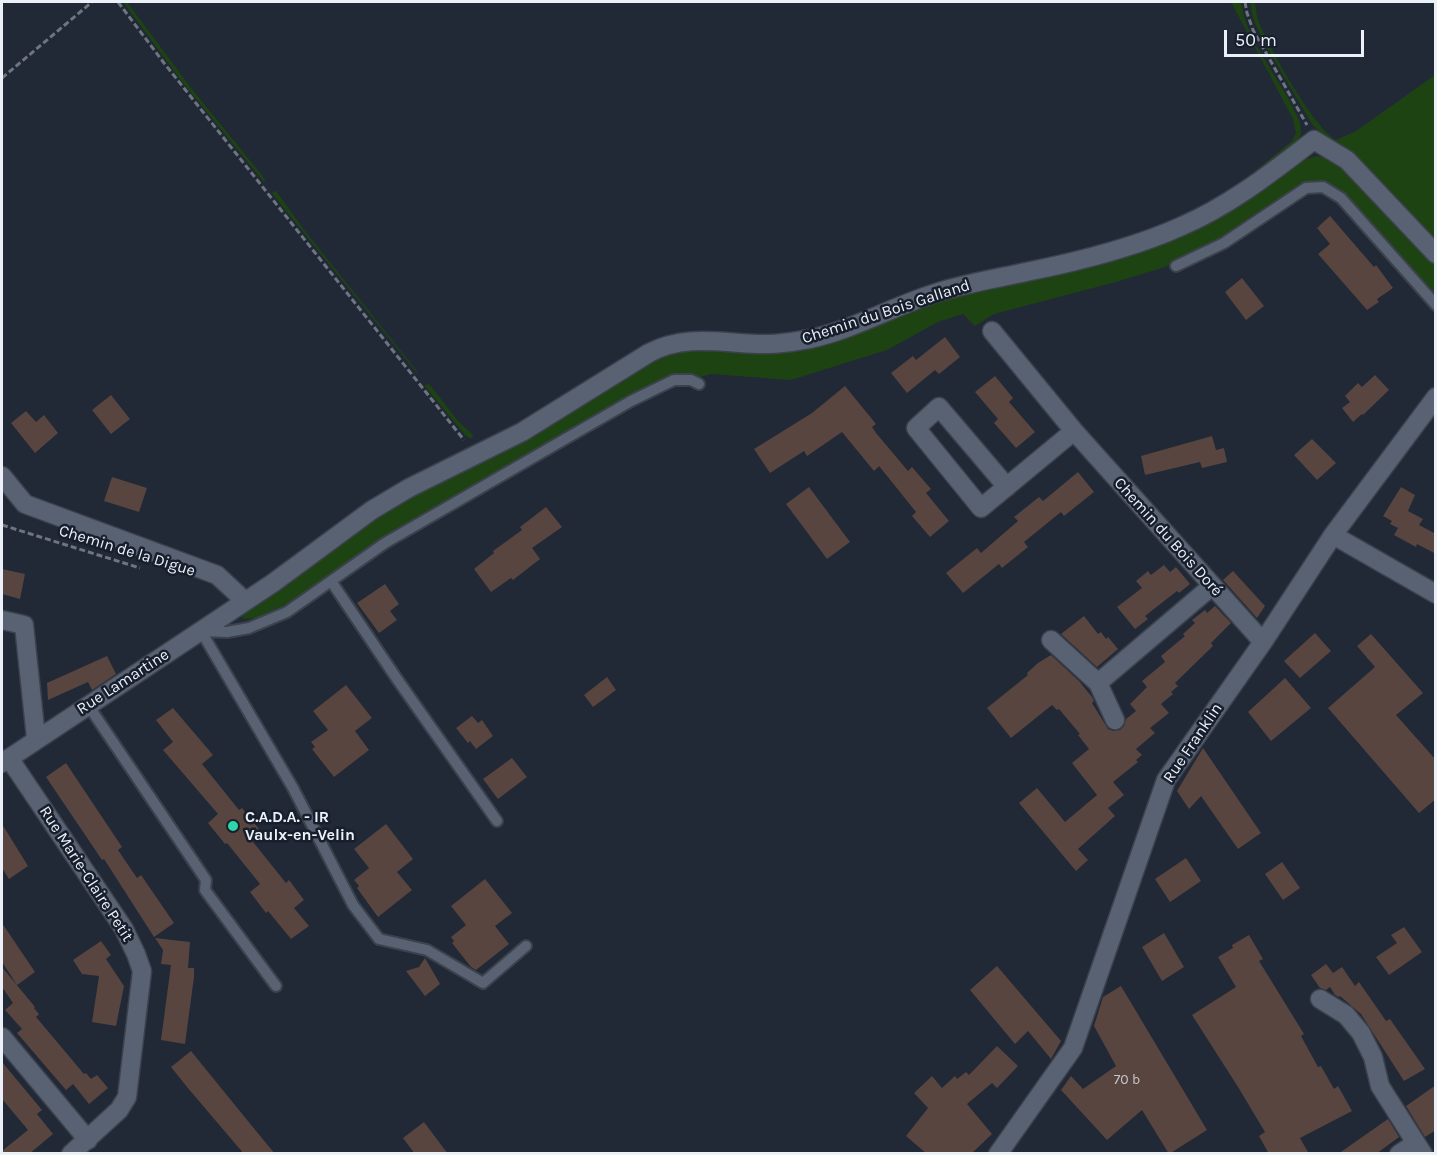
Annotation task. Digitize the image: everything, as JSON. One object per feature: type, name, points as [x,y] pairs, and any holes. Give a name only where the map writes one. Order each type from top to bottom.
[{"type":"street","name":"Chemin du Bois Galland","points":[[245,601],[381,504],[522,432],[668,344],[708,340],[772,344],[812,338],[940,291],[1029,272],[1158,236],[1222,206],[1265,178],[1314,140]]},
{"type":"street","points":[[1314,140],[1347,160],[1436,254]]},
{"type":"street","name":"Chemin du Bois Doré","points":[[992,331],[1074,431],[1263,642]]},
{"type":"street","name":"Rue Franklin","points":[[998,1154],[1073,1048],[1166,780],[1263,642],[1333,535],[1436,397]]},
{"type":"street","points":[[1007,487],[939,407],[916,428],[981,508],[1007,487],[1074,431]]},
{"type":"street","points":[[2,476],[25,504],[217,575],[245,601]]},
{"type":"street","points":[[1333,535],[1436,594]]},
{"type":"street","points":[[1098,683],[1212,586]]},
{"type":"street","name":"Rue Lamartine","points":[[5,760],[245,601]]},
{"type":"street","points":[[2,620],[24,625],[36,738]]},
{"type":"street","points":[[1051,640],[1098,683],[1115,720]]},
{"type":"street","name":"Rue Marie-Claire Petit","points":[[5,760],[124,929],[142,971],[127,1097],[119,1110],[71,1154]]},
{"type":"street","points":[[1320,999],[1346,1015],[1361,1033],[1372,1057],[1380,1086],[1420,1148],[1399,1154]]},
{"type":"street","points":[[2,1037],[88,1140]]},
{"type":"lane","points":[[1176,266],[1224,243],[1306,188],[1323,187],[1341,198],[1436,305]]},
{"type":"lane","points":[[201,631],[227,632],[249,628],[287,612],[413,526],[641,396],[674,380],[691,380],[699,384]]},
{"type":"lane","points":[[331,581],[497,821]]},
{"type":"lane","points":[[201,631],[294,788],[352,905],[379,939],[427,950],[483,983],[526,946]]},
{"type":"lane","points":[[88,705],[207,880],[205,890],[276,986]]},
{"type":"path","points":[[2,78],[92,2]]},
{"type":"path","points":[[118,2],[476,455]]},
{"type":"path","points":[[1245,2],[1253,30],[1314,140]]},
{"type":"path","name":"Chemin de la Digue","points":[[2,525],[145,570]]},
{"type":"green space","points":[[123,2],[127,2],[191,88],[265,179],[264,182],[183,83]]},
{"type":"green space","points":[[1231,2],[1241,2],[1254,42],[1288,98],[1300,122],[1301,134],[1296,145],[1250,178],[1204,206],[1249,176],[1292,141],[1296,133],[1293,119]]},
{"type":"green space","points":[[1250,2],[1255,2],[1257,18],[1263,32],[1292,85],[1326,132],[1336,140],[1356,131],[1435,75],[1435,246],[1312,124],[1263,41],[1253,18]]},
{"type":"green space","points":[[1317,156],[1330,159],[1344,168],[1414,245],[1435,264],[1435,298],[1390,248],[1371,222],[1338,190],[1326,182],[1309,181],[1229,234],[1165,267],[994,314],[975,326],[963,314],[938,322],[887,350],[791,380],[711,374],[700,377],[685,373],[672,374],[405,524],[295,600],[256,618],[244,619],[240,616],[360,525],[641,364],[678,348],[749,352],[945,295],[1154,244],[1300,161]]},
{"type":"green space","points":[[276,191],[417,373],[274,196],[272,192]]},
{"type":"green space","points":[[429,384],[459,422],[473,435],[472,438],[465,435],[424,385]]},
{"type":"building","points":[[1330,216],[1374,267],[1376,265],[1393,288],[1377,299],[1379,302],[1367,310],[1318,254],[1330,244],[1317,228]]},
{"type":"building","points":[[1242,278],[1264,306],[1246,320],[1225,292]]},
{"type":"building","points":[[945,337],[960,357],[939,374],[935,370],[907,393],[891,373],[913,356],[916,360]]},
{"type":"building","points":[[1375,375],[1389,390],[1353,422],[1342,408],[1350,402],[1345,396],[1358,383],[1362,387]]},
{"type":"building","points":[[995,376],[1013,398],[1009,402],[1035,432],[1016,448],[994,423],[998,419],[975,392]]},
{"type":"building","points":[[845,386],[876,424],[872,427],[876,433],[908,471],[912,467],[931,489],[926,493],[949,521],[930,537],[912,516],[916,512],[879,466],[874,471],[842,432],[807,456],[804,451],[770,473],[754,449],[812,413]]},
{"type":"building","points":[[111,395],[130,419],[111,434],[92,410]]},
{"type":"building","points":[[26,411],[36,422],[44,415],[58,433],[35,453],[11,423]]},
{"type":"building","points":[[1212,436],[1216,450],[1224,448],[1227,462],[1202,468],[1200,462],[1145,475],[1141,456]]},
{"type":"building","points":[[1312,439],[1336,463],[1317,480],[1294,455]]},
{"type":"building","points":[[1078,472],[1094,492],[1064,516],[1061,512],[1024,542],[1028,547],[1002,568],[999,564],[963,593],[946,573],[977,548],[981,553],[1018,521],[1014,517],[1039,497],[1043,501]]},
{"type":"building","points":[[112,477],[147,488],[139,512],[104,501]]},
{"type":"building","points":[[809,487],[850,542],[827,559],[786,504]]},
{"type":"building","points":[[1401,487],[1415,495],[1408,511],[1423,519],[1419,525],[1436,534],[1436,554],[1417,544],[1416,547],[1394,535],[1398,528],[1390,524],[1392,521],[1383,516]]},
{"type":"building","points":[[546,507],[562,527],[532,548],[540,559],[513,580],[511,578],[491,592],[474,569],[494,553],[493,551],[522,530],[520,527]]},
{"type":"building","points":[[1164,565],[1170,572],[1176,567],[1190,584],[1179,593],[1177,591],[1145,616],[1148,619],[1135,629],[1117,607],[1142,588],[1136,581],[1148,571],[1151,575]]},
{"type":"building","points":[[2,569],[25,574],[20,599],[2,594]]},
{"type":"building","points":[[1233,571],[1265,606],[1257,618],[1223,580]]},
{"type":"building","points":[[385,584],[399,604],[390,611],[397,620],[379,633],[357,603]]},
{"type":"building","points":[[1215,606],[1231,623],[1211,643],[1213,646],[1175,683],[1178,686],[1171,692],[1173,694],[1161,704],[1169,713],[1150,728],[1155,733],[1136,749],[1142,755],[1136,760],[1138,762],[1113,782],[1124,795],[1108,808],[1115,816],[1078,849],[1088,860],[1076,871],[1019,803],[1037,788],[1065,822],[1097,795],[1072,763],[1089,749],[1059,709],[1057,710],[1052,705],[1011,738],[987,708],[1028,675],[1027,673],[1038,663],[1051,655],[1079,681],[1092,697],[1094,701],[1092,703],[1108,729],[1120,730],[1126,719],[1136,711],[1130,704],[1147,687],[1142,681],[1165,662],[1161,656],[1185,636],[1183,634],[1195,623],[1192,620],[1205,610],[1207,613]]},
{"type":"building","points":[[1084,616],[1098,634],[1101,632],[1106,639],[1108,637],[1118,649],[1097,667],[1061,634]]},
{"type":"building","points":[[1315,633],[1331,651],[1300,678],[1284,661]]},
{"type":"building","points":[[1371,634],[1423,693],[1396,715],[1436,760],[1436,799],[1419,813],[1328,708],[1375,667],[1357,646]]},
{"type":"building","points":[[107,656],[116,674],[92,690],[88,682],[48,700],[47,683]]},
{"type":"building","points":[[607,677],[616,690],[593,707],[584,695]]},
{"type":"building","points":[[1285,678],[1311,708],[1271,741],[1248,712]]},
{"type":"building","points":[[346,685],[372,718],[355,731],[369,750],[334,777],[312,749],[315,747],[311,742],[328,730],[313,711]]},
{"type":"building","name":"C.A.D.A. - IR Vaulx-en-Velin","points":[[173,708],[213,755],[202,764],[239,810],[242,808],[259,829],[249,837],[286,883],[289,880],[304,900],[294,908],[309,926],[291,939],[250,892],[260,884],[208,823],[218,814],[163,750],[173,742],[156,720]]},
{"type":"building","points":[[472,716],[478,723],[482,720],[493,736],[476,749],[456,728]]},
{"type":"building","points":[[1203,748],[1261,833],[1238,849],[1201,796],[1189,809],[1177,791]]},
{"type":"building","points":[[512,758],[527,777],[498,799],[483,779]]},
{"type":"building","points":[[66,763],[122,847],[118,850],[137,878],[141,875],[174,923],[154,937],[104,859],[102,860],[46,777]]},
{"type":"building","points":[[2,824],[28,866],[9,879],[2,868]]},
{"type":"building","points":[[386,824],[413,859],[397,872],[412,890],[378,917],[357,888],[359,886],[354,880],[369,868],[354,849]]},
{"type":"building","points":[[1186,858],[1201,881],[1170,902],[1155,879]]},
{"type":"building","points":[[1282,862],[1300,888],[1283,900],[1265,874]]},
{"type":"building","points":[[485,879],[512,913],[495,926],[509,944],[476,970],[452,943],[454,941],[451,937],[466,925],[451,906]]},
{"type":"building","points":[[2,923],[35,972],[17,985],[2,962]]},
{"type":"building","points":[[1404,927],[1422,952],[1389,975],[1376,957],[1397,943],[1391,935]]},
{"type":"building","points":[[1164,933],[1184,967],[1162,981],[1142,947]]},
{"type":"building","points":[[1249,935],[1263,959],[1259,961],[1304,1034],[1301,1036],[1318,1067],[1321,1066],[1334,1089],[1338,1086],[1352,1111],[1300,1138],[1309,1154],[1269,1154],[1259,1136],[1265,1132],[1192,1015],[1236,987],[1218,957]]},
{"type":"building","points":[[155,938],[190,942],[188,968],[194,968],[194,977],[185,1044],[161,1040],[171,965],[161,964],[163,950]]},
{"type":"building","points":[[101,941],[111,955],[106,959],[124,986],[116,1026],[92,1022],[99,976],[82,974],[73,960]]},
{"type":"building","points":[[425,958],[440,984],[425,996],[406,971],[419,967]]},
{"type":"building","points":[[1326,964],[1333,973],[1342,967],[1355,986],[1359,982],[1386,1021],[1390,1019],[1425,1069],[1404,1081],[1361,1014],[1340,996],[1335,995],[1330,987],[1326,990],[1320,988],[1311,975]]},
{"type":"building","points":[[997,966],[1061,1041],[1051,1059],[1028,1031],[1015,1044],[970,990]]},
{"type":"building","points":[[2,967],[35,1007],[39,1014],[36,1017],[84,1074],[86,1073],[91,1079],[97,1075],[108,1088],[89,1104],[73,1084],[66,1090],[17,1033],[22,1029],[5,1010],[13,1003],[2,987]]},
{"type":"building","points":[[1121,986],[1207,1130],[1169,1154],[1142,1110],[1107,1140],[1061,1090],[1071,1076],[1083,1089],[1116,1066],[1094,1026],[1103,997]]},
{"type":"building","points":[[997,1046],[1018,1066],[997,1088],[992,1083],[967,1104],[992,1134],[971,1154],[927,1154],[906,1136],[928,1108],[914,1093],[932,1076],[942,1088],[955,1076],[957,1079],[966,1072],[969,1075]]},
{"type":"building","points":[[191,1051],[275,1154],[244,1154],[187,1087],[171,1067]]},
{"type":"building","points":[[2,1062],[42,1110],[37,1114],[53,1134],[29,1154],[2,1154],[2,1151],[28,1130],[2,1099]]},
{"type":"building","points":[[1436,1085],[1436,1130],[1425,1137],[1406,1106]]},
{"type":"building","points":[[1388,1119],[1399,1137],[1376,1154],[1338,1154]]},
{"type":"building","points":[[424,1122],[448,1154],[415,1154],[403,1138]]},
{"type":"place","name":"C.A.D.A. - IR Vaulx-en-Velin","points":[[233,826]]}]
